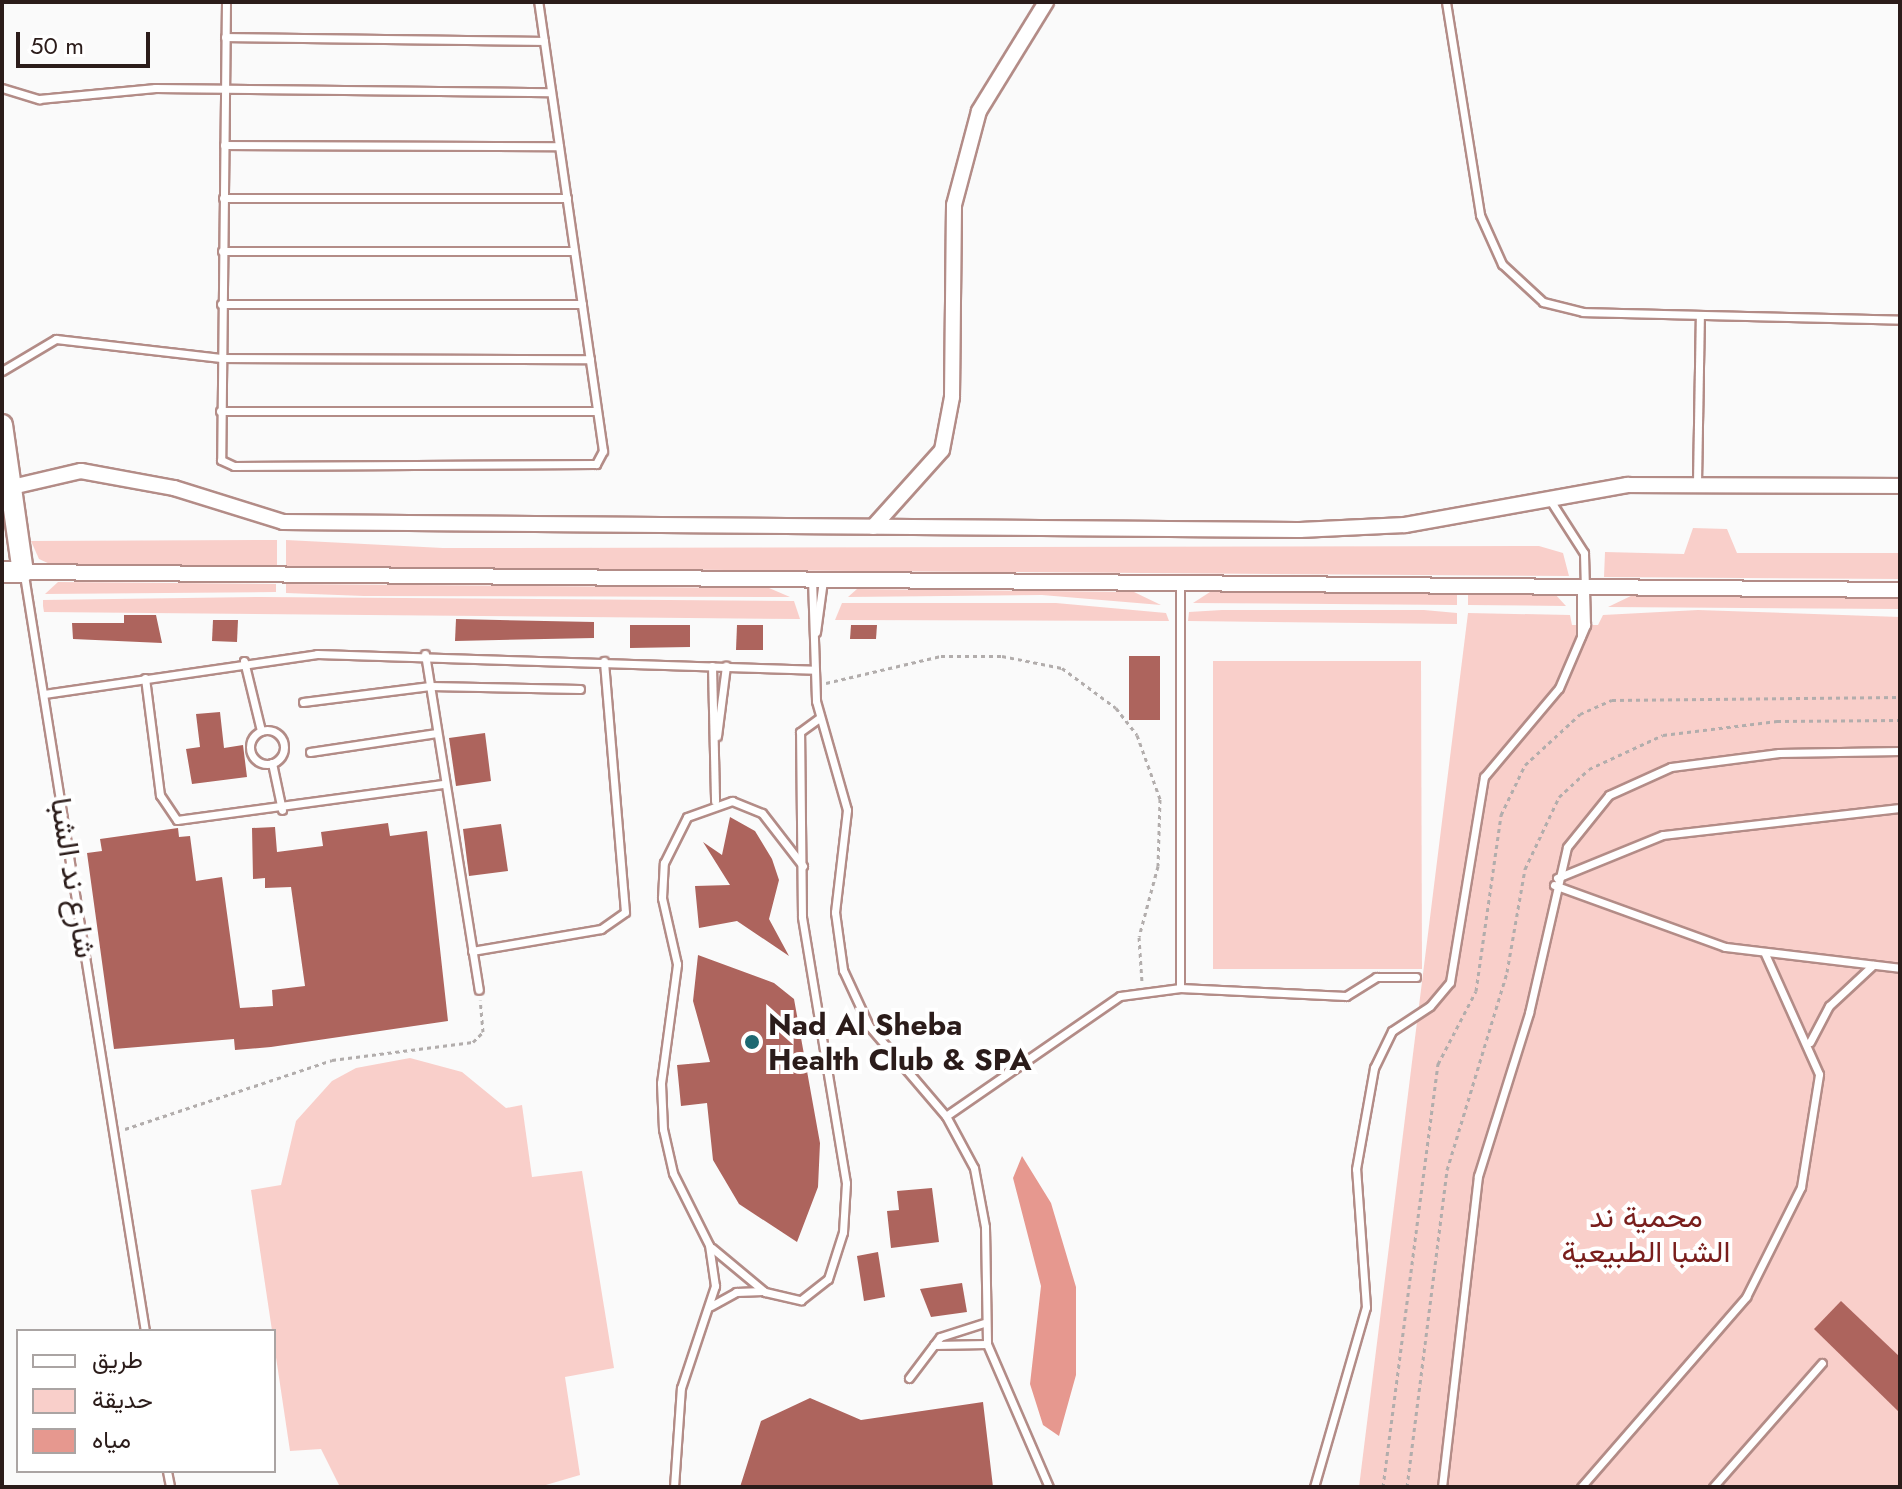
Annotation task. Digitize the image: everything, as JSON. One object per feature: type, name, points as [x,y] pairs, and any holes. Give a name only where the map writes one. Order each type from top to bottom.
[{"type":"street","points":[[873,527],[942,450],[952,397],[954,205],[979,111],[1046,2]]},
{"type":"street","name":"شارع ند الشبا","points":[[2,425],[8,487],[23,572]]},
{"type":"street","points":[[8,487],[81,471],[174,488],[283,522],[1355,528],[1549,499],[1697,482],[1900,486]]},
{"type":"street","points":[[2,572],[1900,590]]},
{"type":"lane","points":[[226,2],[219,456],[234,466],[596,464],[603,454],[538,2]]},
{"type":"lane","points":[[1446,2],[1480,215],[1502,264],[1543,302],[1583,312],[1900,320]]},
{"type":"lane","points":[[225,37],[544,41]]},
{"type":"lane","points":[[2,88],[39,99],[225,89],[551,92]]},
{"type":"lane","points":[[224,145],[559,146]]},
{"type":"lane","points":[[223,198],[567,198]]},
{"type":"lane","points":[[222,251],[574,251]]},
{"type":"lane","points":[[221,304],[582,304]]},
{"type":"lane","points":[[1697,482],[1700,317]]},
{"type":"lane","points":[[2,371],[56,339],[221,358],[590,359]]},
{"type":"lane","points":[[220,411],[597,411]]},
{"type":"lane","points":[[1314,1487],[1366,1307],[1356,1169],[1374,1068],[1392,1031],[1430,1006],[1450,982],[1484,777],[1553,696],[1581,638],[1584,587],[1577,537],[1549,499]]},
{"type":"lane","name":"شارع ند الشبا","points":[[23,572],[145,1329]]},
{"type":"lane","points":[[817,579],[815,686],[819,718],[847,810],[835,912],[843,970],[869,1026],[946,1116],[982,1197],[987,1344],[1049,1487]]},
{"type":"lane","points":[[1180,585],[1180,988]]},
{"type":"lane","points":[[44,694],[244,661],[425,654],[815,670]]},
{"type":"lane","points":[[425,654],[479,990]]},
{"type":"lane","points":[[244,661],[261,731],[250,749],[257,761],[272,763]]},
{"type":"lane","points":[[472,951],[601,929],[625,912],[604,661]]},
{"type":"lane","points":[[712,666],[717,736]]},
{"type":"lane","points":[[715,801],[717,736],[726,666]]},
{"type":"lane","points":[[145,678],[169,814],[187,823],[445,784]]},
{"type":"lane","points":[[303,702],[430,686],[580,689]]},
{"type":"lane","points":[[711,1306],[736,1292],[765,1292],[801,1300],[821,1289],[846,1207],[827,1044],[805,943],[800,732],[819,718]]},
{"type":"lane","points":[[261,731],[276,732],[284,745],[272,763],[282,810]]},
{"type":"lane","points":[[310,752],[437,733]]},
{"type":"lane","points":[[1442,1487],[1478,1176],[1529,1013],[1555,882],[1585,818],[1638,778],[1779,753],[1900,751]]},
{"type":"lane","points":[[715,801],[762,813],[803,866]]},
{"type":"lane","points":[[715,801],[676,831],[661,880],[677,964],[661,1083],[663,1129],[673,1173],[709,1245],[765,1292]]},
{"type":"lane","points":[[1555,882],[1663,835],[1900,808]]},
{"type":"lane","points":[[1555,882],[1686,936],[1765,954],[1900,968]]},
{"type":"lane","points":[[1581,1487],[1721,1330],[1768,1263],[1811,1147],[1819,1090],[1810,1042],[1765,954]]},
{"type":"lane","points":[[1810,1042],[1836,998],[1873,965]]},
{"type":"lane","points":[[946,1116],[1097,1008],[1143,990],[1180,988],[1346,996],[1376,977],[1416,977]]},
{"type":"lane","points":[[674,1487],[681,1388],[711,1306],[709,1245]]},
{"type":"lane","points":[[909,1378],[944,1334],[984,1323]]},
{"type":"lane","points":[[934,1345],[987,1344]]},
{"type":"lane","points":[[1713,1487],[1822,1363]]},
{"type":"path","points":[[815,686],[926,659],[1002,656],[1062,668],[1116,708],[1147,756],[1160,799],[1158,866],[1139,937],[1143,990]]},
{"type":"path","points":[[1407,1487],[1447,1170],[1507,972],[1525,869],[1559,797],[1589,769],[1663,735],[1777,721],[1900,720]]},
{"type":"path","points":[[113,1131],[177,1117],[332,1060],[473,1042],[483,1032],[479,990]]},
{"type":"green space","points":[[1693,528],[1727,529],[1737,553],[1900,553],[1900,579],[1604,577],[1605,552],[1684,554]]},
{"type":"green space","points":[[277,540],[277,567],[52,565],[39,559],[31,541]]},
{"type":"green space","points":[[286,540],[443,548],[1539,546],[1563,553],[1569,576],[286,567]]},
{"type":"green space","points":[[58,582],[276,584],[276,592],[45,594]]},
{"type":"green space","points":[[286,584],[769,588],[790,597],[364,596],[286,593]]},
{"type":"green space","points":[[857,589],[1134,592],[1161,605],[1042,595],[848,597]]},
{"type":"green space","points":[[1210,592],[1457,593],[1457,605],[1193,603]]},
{"type":"green space","points":[[1468,593],[1554,593],[1566,606],[1468,605]]},
{"type":"green space","points":[[1635,594],[1900,599],[1900,609],[1608,607]]},
{"type":"green space","points":[[260,597],[794,601],[800,619],[44,612],[43,606],[43,600]]},
{"type":"green space","points":[[842,603],[1056,603],[1166,613],[1169,621],[835,620]]},
{"type":"green space","points":[[1424,610],[1457,613],[1457,624],[1188,621],[1189,612]]},
{"type":"green space","name":"محمية ند الشبا الطبيعية","points":[[1698,610],[1900,617],[1900,1487],[1359,1487],[1468,613],[1570,615],[1572,625],[1598,625],[1603,615]]},
{"type":"green space","points":[[1213,661],[1421,661],[1422,969],[1213,969]]},
{"type":"green space","points":[[410,1058],[462,1072],[506,1108],[522,1105],[532,1177],[582,1171],[614,1368],[565,1377],[580,1475],[539,1487],[340,1487],[321,1449],[290,1451],[276,1357],[276,1329],[272,1329],[251,1190],[281,1185],[296,1121],[332,1081],[356,1068]]},
{"type":"water","points":[[1022,1156],[1051,1203],[1076,1287],[1076,1375],[1059,1436],[1043,1425],[1030,1384],[1041,1286],[1013,1178]]},
{"type":"building","points":[[124,615],[156,615],[162,643],[73,639],[72,623],[124,623]]},
{"type":"building","points":[[456,619],[594,622],[594,638],[455,641]]},
{"type":"building","points":[[213,620],[238,620],[237,642],[212,641]]},
{"type":"building","points":[[630,625],[690,625],[690,647],[630,648]]},
{"type":"building","points":[[737,625],[763,625],[763,650],[736,650]]},
{"type":"building","points":[[851,625],[877,625],[876,639],[850,639]]},
{"type":"building","points":[[1129,656],[1160,656],[1160,720],[1129,720]]},
{"type":"building","points":[[220,712],[224,748],[243,745],[247,777],[192,784],[186,749],[200,747],[196,714]]},
{"type":"building","points":[[485,733],[491,781],[456,786],[449,738]]},
{"type":"building","points":[[730,817],[755,831],[772,859],[779,880],[769,919],[789,956],[737,921],[699,928],[695,886],[730,885],[703,842],[722,855]]},
{"type":"building","points":[[388,823],[390,836],[427,831],[448,1021],[271,1047],[235,1050],[234,1039],[114,1049],[87,853],[102,851],[100,839],[178,828],[179,837],[190,836],[196,881],[222,877],[240,1008],[273,1006],[272,990],[305,986],[291,887],[265,888],[265,878],[253,879],[252,828],[275,827],[277,852],[323,846],[321,832]]},
{"type":"building","points":[[501,824],[508,871],[469,876],[463,829]]},
{"type":"building","points":[[698,955],[774,983],[794,999],[820,1143],[818,1187],[797,1242],[739,1204],[713,1160],[707,1103],[681,1106],[677,1065],[710,1062],[693,1001]]},
{"type":"building","points":[[932,1188],[939,1242],[891,1248],[887,1211],[899,1210],[897,1191]]},
{"type":"building","points":[[878,1252],[885,1297],[864,1301],[857,1256]]},
{"type":"building","points":[[962,1283],[967,1312],[931,1317],[920,1289]]},
{"type":"building","points":[[1841,1301],[1900,1357],[1900,1413],[1814,1329]]},
{"type":"building","points":[[810,1398],[861,1420],[983,1402],[993,1487],[740,1487],[761,1421]]},
{"type":"place","name":"Nad Al Sheba Health Club & SPA","points":[[752,1042]]}]
